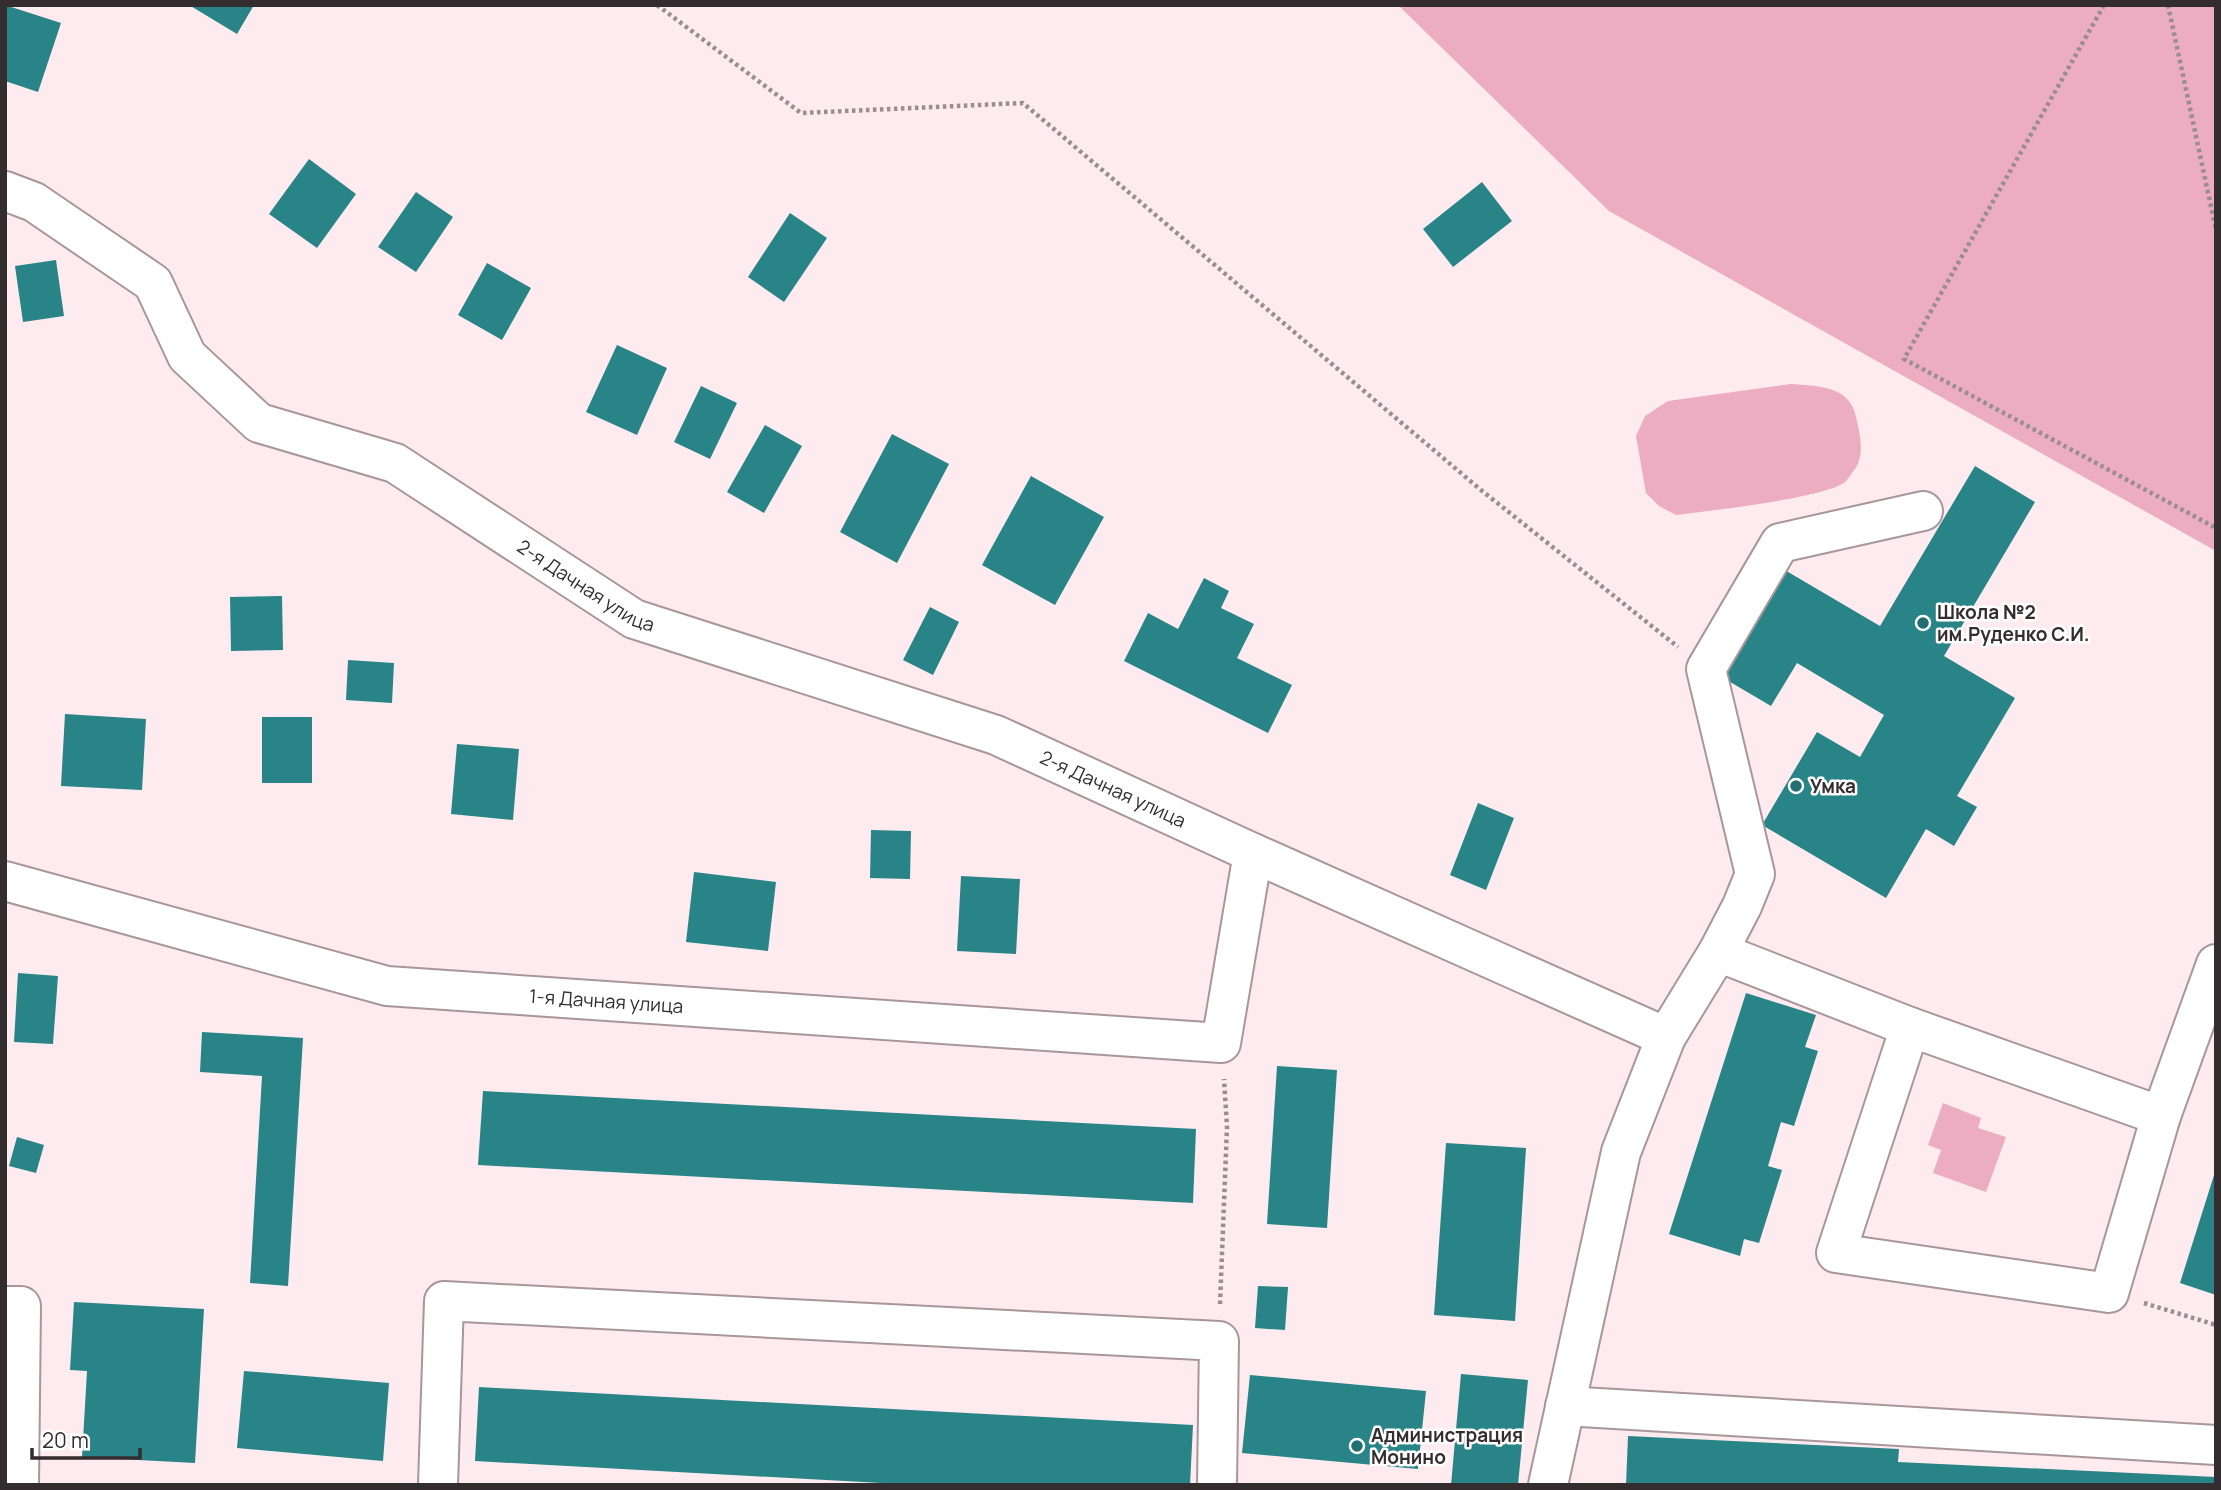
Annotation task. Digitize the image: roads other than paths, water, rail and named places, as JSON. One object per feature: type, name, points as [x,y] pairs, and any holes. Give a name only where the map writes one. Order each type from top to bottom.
[{"type":"street","name":"2-я Дачная улица","points":[[5,191],[34,202],[153,283],[187,356],[259,423],[395,463],[634,620],[996,735],[1666,1037]]},
{"type":"street","points":[[1548,1485],[1621,1152],[1666,1037],[1718,952],[1755,874],[1706,669],[1780,543],[1923,511]]},
{"type":"street","name":"1-я Дачная улица","points":[[5,881],[387,986],[1221,1043],[1253,853]]},
{"type":"street","points":[[1718,952],[1910,1027],[2161,1116]]},
{"type":"street","points":[[1910,1027],[1836,1253],[2109,1293],[2161,1116],[2216,964]]},
{"type":"street","points":[[438,1485],[444,1301],[1219,1341],[1217,1485]]},
{"type":"street","points":[[5,1306],[21,1307],[19,1485]]},
{"type":"street","points":[[1565,1406],[2216,1445]]},
{"type":"place","name":"Школа №2 им.Руденко С.И.","points":[[1923,623]]},
{"type":"place","name":"Умка","points":[[1796,786]]},
{"type":"place","name":"Администрация Монино","points":[[1357,1446]]}]
